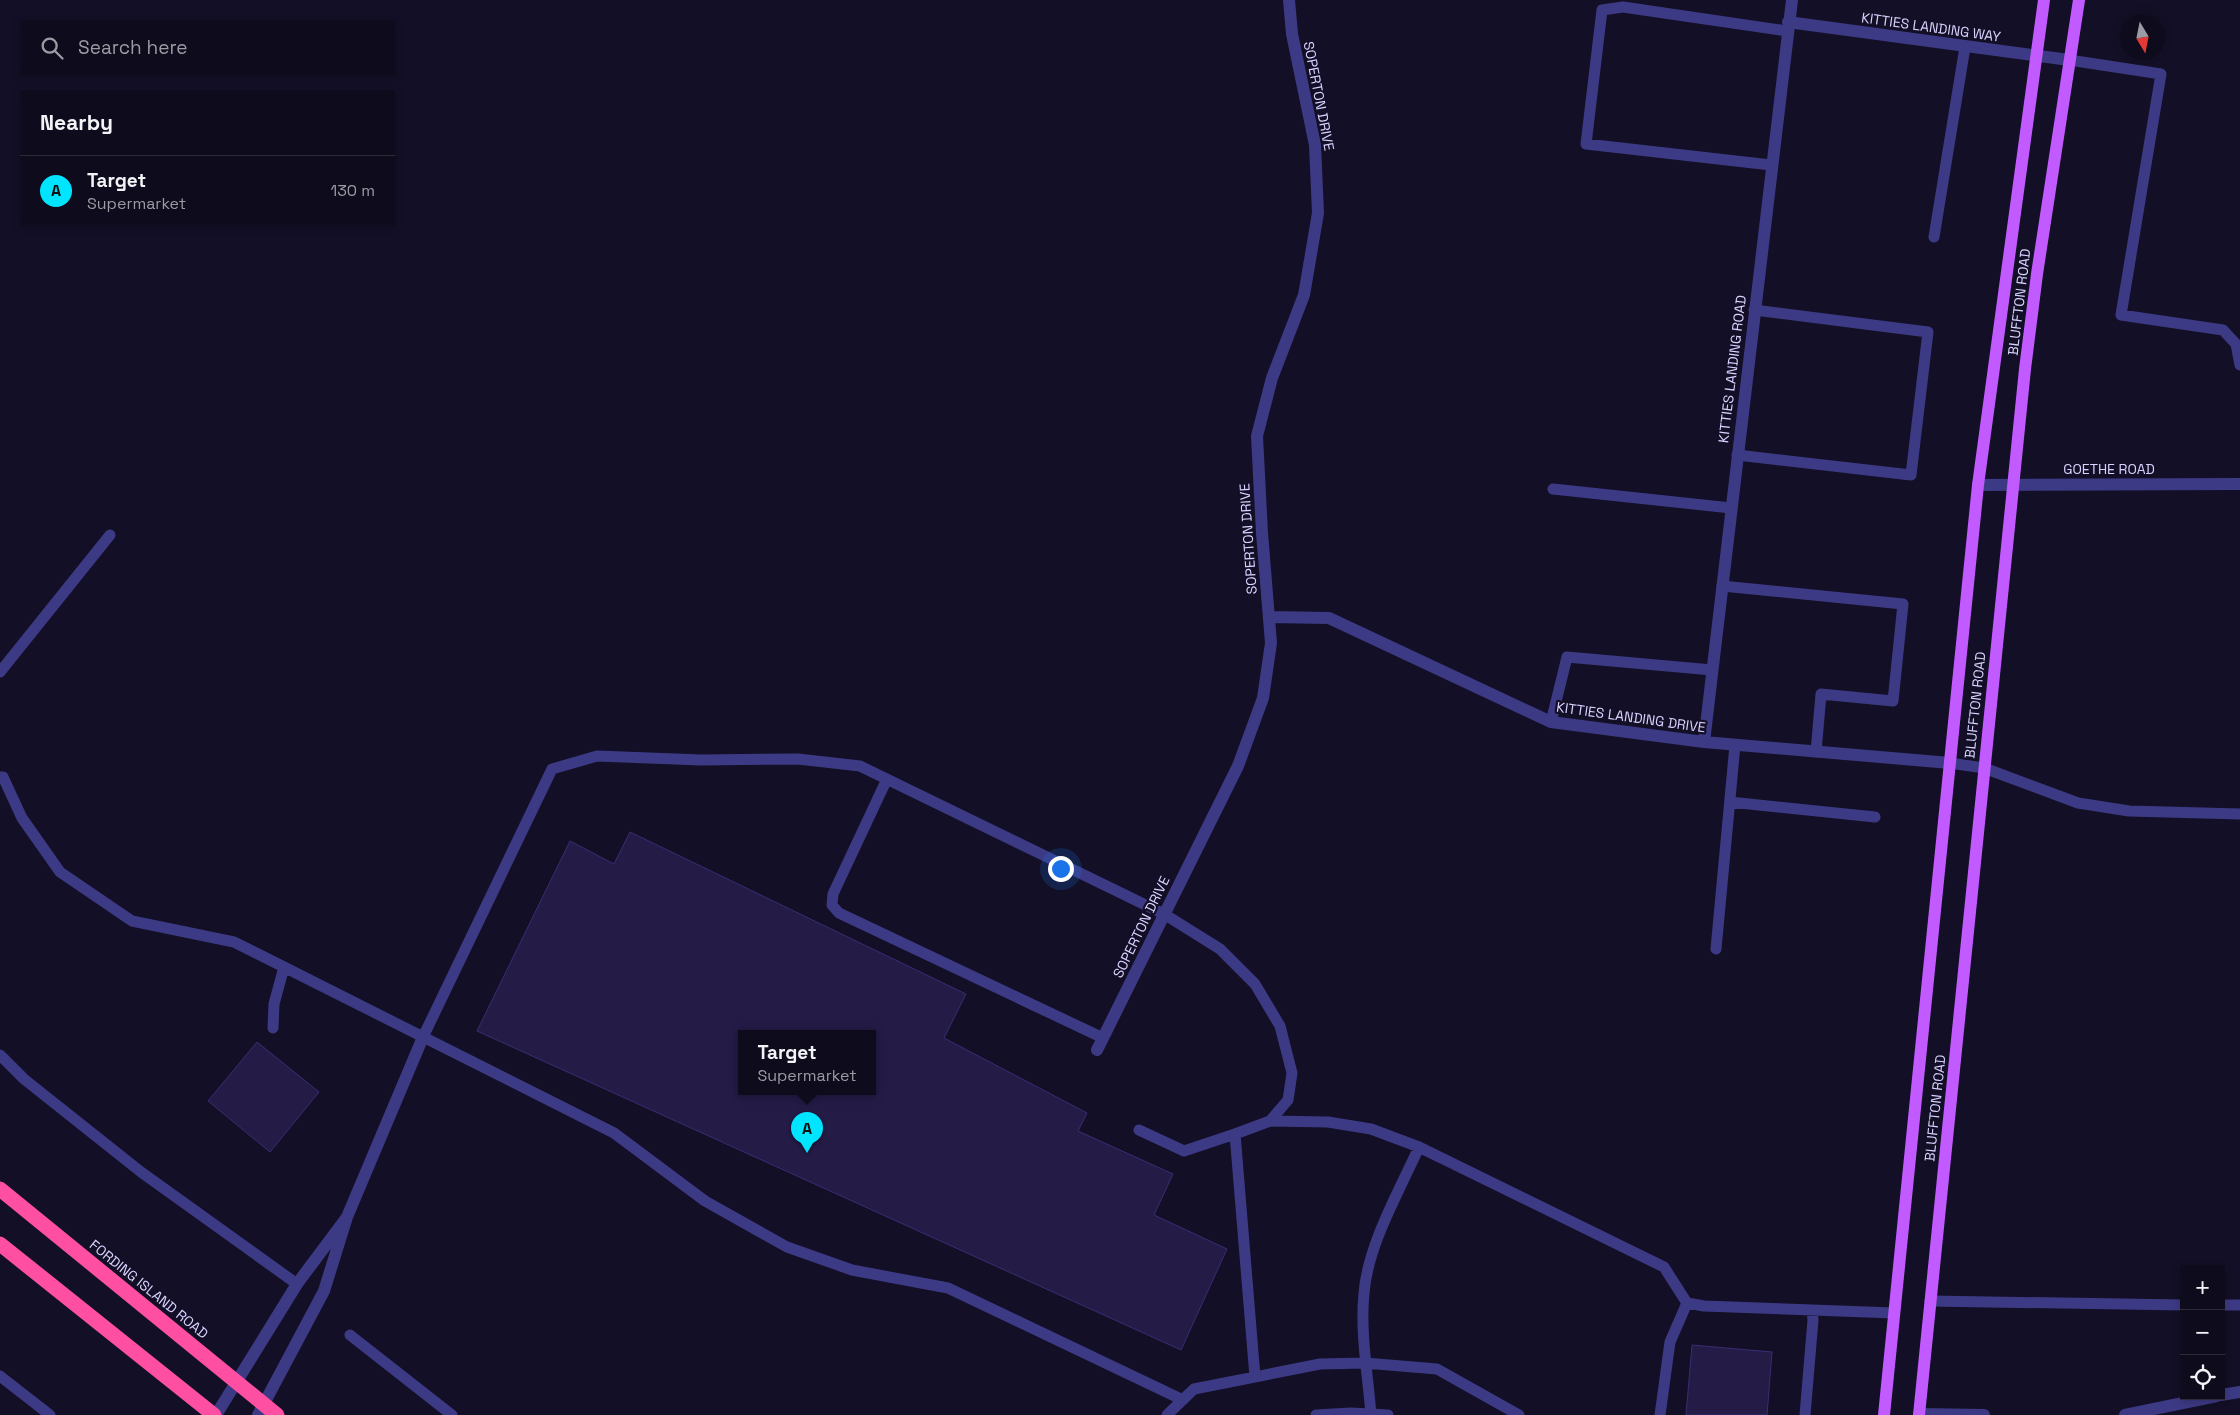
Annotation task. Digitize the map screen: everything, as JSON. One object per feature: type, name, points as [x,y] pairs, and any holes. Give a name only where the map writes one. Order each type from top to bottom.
[{"type":"highway","name":"FORDING ISLAND ROAD","points":[[0,1189],[236,1382],[261,1410],[277,1415]]},
{"type":"highway","points":[[0,1244],[215,1415]]},
{"type":"main road","name":"BLUFFTON ROAD","points":[[1884,1415],[1978,485],[2034,56],[2044,0]]},
{"type":"main road","name":"BLUFFTON ROAD","points":[[1919,1414],[1984,768],[2036,284],[2079,0]]},
{"type":"street","name":"SOPERTON DRIVE","points":[[1097,1050],[1238,766],[1263,698],[1271,643],[1257,436],[1272,378],[1304,295],[1318,212],[1315,145],[1292,34],[1289,0]]},
{"type":"street","name":"KITTIES LANDING ROAD","points":[[1704,742],[1792,0]]},
{"type":"street","name":"KITTIES LANDING WAY","points":[[1788,27],[2069,60]]},
{"type":"street","name":"GOETHE ROAD","points":[[1978,485],[2240,484]]},
{"type":"street","name":"KITTIES LANDING DRIVE","points":[[1269,617],[1329,618],[1551,722],[1704,742],[1950,764]]},
{"type":"street","points":[[261,1410],[324,1291],[348,1217],[423,1037]]},
{"type":"street","points":[[215,1415],[297,1284],[348,1217]]},
{"type":"street","points":[[2225,1394],[2240,1392]]},
{"type":"street","points":[[2125,1415],[2198,1400]]},
{"type":"street","points":[[1919,1414],[1984,1415]]},
{"type":"lane","points":[[1771,165],[1586,144],[1602,10],[1623,7],[1788,27]]},
{"type":"lane","points":[[1934,238],[1965,47]]},
{"type":"lane","points":[[2069,60],[2161,74],[2121,315],[2223,330],[2236,344],[2240,365]]},
{"type":"lane","points":[[1738,455],[1911,475],[1928,332],[1754,310]]},
{"type":"lane","points":[[1553,489],[1731,508]]},
{"type":"lane","points":[[0,672],[110,535]]},
{"type":"lane","points":[[1722,586],[1903,604],[1893,700],[1822,694],[1816,752]]},
{"type":"lane","points":[[1551,722],[1567,657],[1712,670]]},
{"type":"lane","points":[[1716,949],[1735,744]]},
{"type":"lane","points":[[423,1037],[552,769],[597,756],[701,760],[798,759],[860,766],[1164,914],[1220,949],[1255,984],[1280,1026],[1292,1073],[1288,1100],[1270,1121]]},
{"type":"lane","points":[[1950,764],[1984,768],[2078,803],[2129,811],[2240,814]]},
{"type":"lane","points":[[0,777],[3,777],[22,818],[60,872],[132,921],[234,942],[614,1133],[705,1201],[787,1246],[852,1270],[948,1288],[1183,1400]]},
{"type":"lane","points":[[887,779],[833,894],[832,905],[838,913],[1103,1038]]},
{"type":"lane","points":[[1730,802],[1875,817]]},
{"type":"lane","points":[[273,1028],[274,1004],[284,968]]},
{"type":"lane","points":[[0,1056],[24,1079],[141,1172],[297,1284]]},
{"type":"lane","points":[[1139,1130],[1184,1152],[1270,1121],[1328,1122],[1371,1128],[1419,1147],[1664,1267],[1688,1303],[1704,1306],[1894,1313]]},
{"type":"lane","points":[[1235,1134],[1256,1377]]},
{"type":"lane","points":[[1371,1414],[1365,1362],[1364,1294],[1371,1255],[1419,1147]]},
{"type":"lane","points":[[1930,1301],[2180,1305]]},
{"type":"lane","points":[[1660,1415],[1670,1342],[1688,1303]]},
{"type":"lane","points":[[2225,1305],[2240,1305]]},
{"type":"lane","points":[[1804,1415],[1813,1320],[1812,1310]]},
{"type":"lane","points":[[350,1335],[452,1415]]},
{"type":"lane","points":[[1167,1415],[1194,1389],[1320,1364],[1365,1362],[1437,1370],[1519,1415]]},
{"type":"lane","points":[[0,1376],[50,1415]]},
{"type":"lane","points":[[1316,1415],[1388,1415]]},
{"type":"building","points":[[630,832],[966,994],[944,1038],[1087,1113],[1078,1131],[1173,1174],[1154,1215],[1227,1249],[1181,1350],[477,1031],[570,841],[614,864]]},
{"type":"building","points":[[257,1042],[319,1092],[270,1152],[208,1101]]},
{"type":"building","points":[[1692,1345],[1772,1352],[1767,1415],[1686,1415]]},
{"type":"place","name":"Target","points":[[807,1153]]}]
